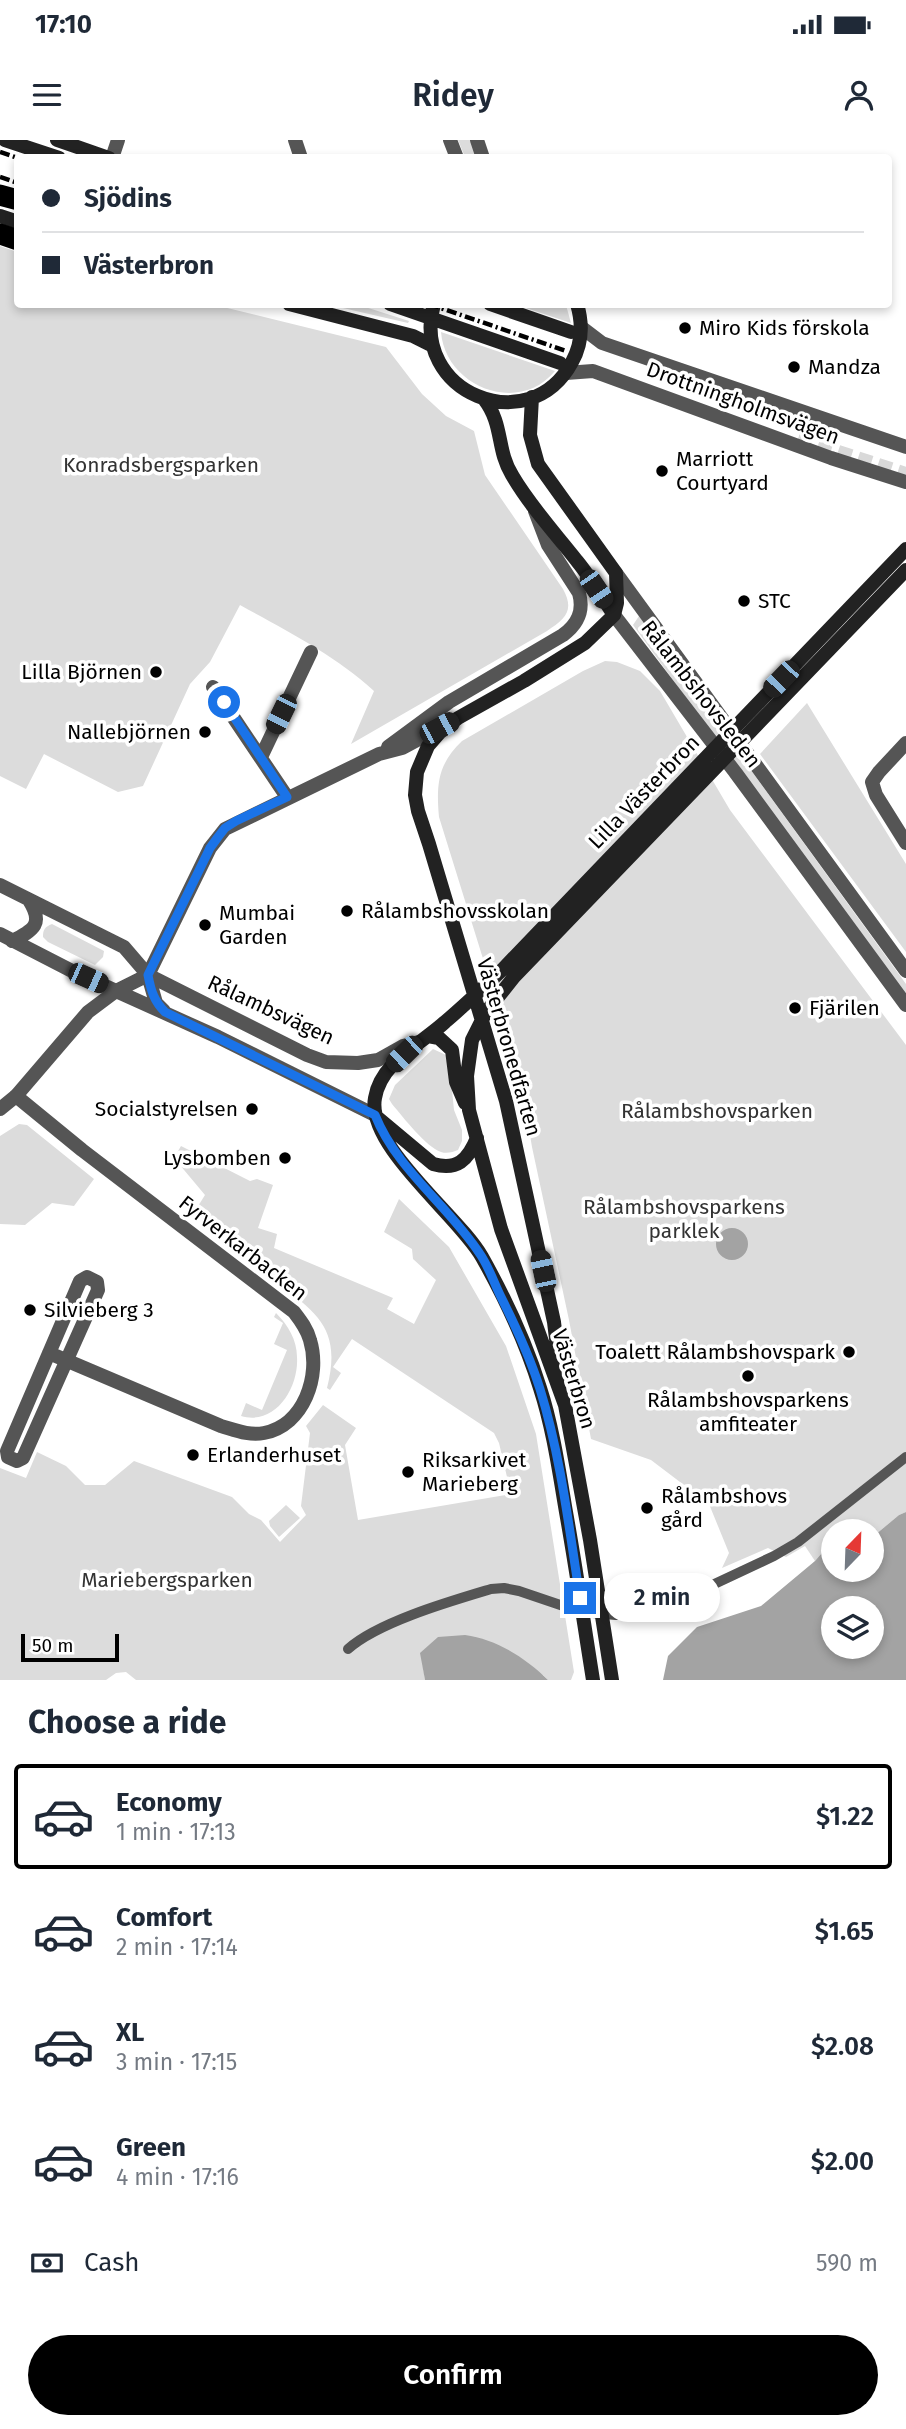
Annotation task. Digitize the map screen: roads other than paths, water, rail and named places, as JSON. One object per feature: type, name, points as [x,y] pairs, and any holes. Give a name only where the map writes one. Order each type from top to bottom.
[{"type":"main road","points":[[5,140],[50,154]]},
{"type":"main road","points":[[16,140],[51,154]]},
{"type":"main road","points":[[57,140],[99,154]]},
{"type":"main road","points":[[304,308],[413,336],[433,346]]},
{"type":"main road","name":"Drottningholmsvägen","points":[[401,308],[563,368]]},
{"type":"main road","points":[[433,308],[431,326],[433,346],[439,362],[449,376],[461,388],[484,399],[504,402],[532,397],[551,387],[578,346],[577,308]]},
{"type":"main road","name":"Drottningholmsvägen","points":[[504,308],[576,329]]},
{"type":"main road","name":"Rålambshovsleden","points":[[532,397],[530,435],[538,464],[616,573]]},
{"type":"main road","name":"Rålambshovsleden","points":[[484,399],[499,426],[506,464],[614,615]]},
{"type":"main road","name":"Lilla Västerbron","points":[[469,1110],[467,1076],[472,1040],[486,1012],[514,977],[804,665],[906,549]]},
{"type":"main road","name":"Lilla Västerbron","points":[[375,1115],[375,1097],[383,1076],[503,969],[804,665],[906,570]]},
{"type":"main road","points":[[596,589],[616,573]]},
{"type":"main road","points":[[614,615],[617,603],[616,573]]},
{"type":"main road","name":"Västerbronedfarten","points":[[565,1405],[554,1322],[506,1101],[418,811],[416,779],[428,746],[441,731],[458,718],[585,643],[614,615]]},
{"type":"main road","points":[[423,1039],[439,1038],[452,1050],[456,1082],[469,1110]]},
{"type":"main road","name":"Västerbron","points":[[469,1110],[501,1229],[565,1405],[612,1680]]},
{"type":"main road","points":[[375,1115],[433,1164],[442,1167],[461,1164],[469,1156],[477,1138]]},
{"type":"main road","name":"Västerbron","points":[[375,1115],[387,1141],[402,1163],[482,1257],[521,1335],[540,1389],[558,1468],[593,1680]]},
{"type":"street","name":"Drottningholmsvägen","points":[[576,329],[602,343],[906,447]]},
{"type":"street","name":"Drottningholmsvägen","points":[[563,368],[593,371],[831,458],[906,481]]},
{"type":"street","points":[[379,754],[449,702],[514,665],[572,628],[578,620],[581,610],[579,593],[548,545],[533,505]]},
{"type":"street","name":"Rålambshovsleden","points":[[616,573],[906,971]]},
{"type":"street","name":"Rålambshovsleden","points":[[614,615],[735,772],[906,1005]]},
{"type":"street","points":[[262,755],[311,652]]},
{"type":"street","points":[[214,687],[262,755],[287,797]]},
{"type":"street","points":[[0,1109],[16,1096],[89,1012],[116,991],[148,975],[210,848],[225,828],[379,754],[402,748],[458,718]]},
{"type":"street","points":[[906,743],[873,782],[876,795],[906,843]]},
{"type":"street","name":"Rålambsvägen","points":[[0,885],[124,947],[148,975],[326,1062],[342,1064],[378,1060],[403,1046],[423,1039]]},
{"type":"street","points":[[6,938],[28,932],[36,923],[36,913],[29,900]]},
{"type":"street","points":[[6,938],[375,1115]]},
{"type":"street","name":"Rålambsvägen","points":[[148,975],[156,1003],[165,1012]]},
{"type":"street","name":"Fyrverkarbacken","points":[[16,1096],[82,1150],[294,1312],[305,1326],[314,1359],[307,1396],[294,1416],[284,1425],[265,1433],[246,1434],[221,1426],[49,1353]]},
{"type":"street","points":[[87,1277],[97,1282],[98,1290],[67,1360],[23,1458],[17,1461],[8,1457],[8,1451],[49,1353],[80,1281],[87,1277]]},
{"type":"street","points":[[348,1649],[363,1636],[491,1589],[519,1591],[581,1612],[616,1615],[646,1613],[708,1587],[798,1542],[906,1457]]},
{"type":"tunnel","points":[[798,439],[906,474]]},
{"type":"railway","points":[[0,152],[14,157]]},
{"type":"railway","points":[[0,177],[14,182]]},
{"type":"railway","points":[[441,308],[566,351]]},
{"type":"place","name":"Miro Kids förskola","points":[[685,328]]},
{"type":"place","name":"Mandza","points":[[794,367]]},
{"type":"place","name":"Marriott Courtyard","points":[[662,471]]},
{"type":"place","name":"STC","points":[[744,601]]},
{"type":"place","name":"Lilla Björnen","points":[[156,672]]},
{"type":"place","name":"Nallebjörnen","points":[[205,732]]},
{"type":"place","name":"Rålambshovsskolan","points":[[347,911]]},
{"type":"place","name":"Mumbai Garden","points":[[205,925]]},
{"type":"place","name":"Fjärilen","points":[[795,1008]]},
{"type":"place","name":"Socialstyrelsen","points":[[252,1109]]},
{"type":"place","name":"Lysbomben","points":[[285,1158]]},
{"type":"place","name":"Silvieberg 3","points":[[30,1310]]},
{"type":"place","name":"Toalett Rålambshovspark","points":[[849,1352]]},
{"type":"place","name":"Rålambshovsparkens amfiteater","points":[[748,1376]]},
{"type":"place","name":"Erlanderhuset","points":[[193,1455]]},
{"type":"place","name":"Riksarkivet Marieberg","points":[[408,1472]]},
{"type":"place","name":"Rålambshovs gård","points":[[647,1508]]},
{"type":"park label","name":"Konradsbergsparken","points":[[161,465]]},
{"type":"park label","name":"Rålambshovsparken","points":[[717,1111]]},
{"type":"park label","name":"Rålambshovsparkens parklek","points":[[684,1219]]},
{"type":"park label","name":"Mariebergsparken","points":[[167,1580]]}]
